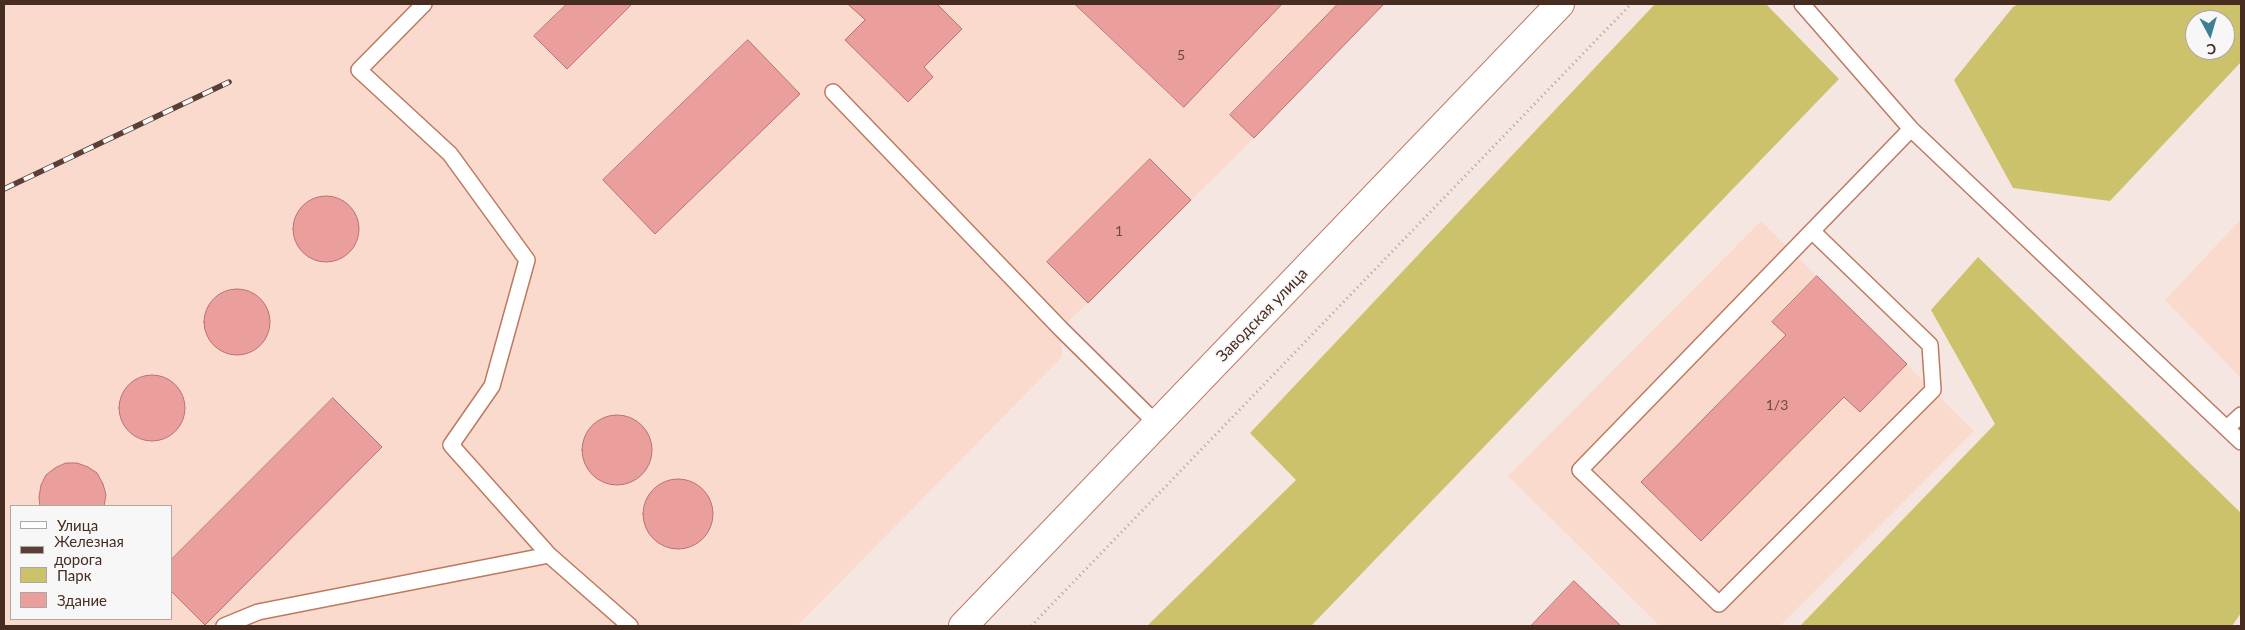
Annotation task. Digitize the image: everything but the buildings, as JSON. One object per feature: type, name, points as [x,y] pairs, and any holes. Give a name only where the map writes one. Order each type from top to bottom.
[{"type":"main road","name":"Заводская улица","points":[[963,626],[1560,4]]},
{"type":"lane","points":[[424,4],[359,70],[450,154],[527,260],[492,386],[451,445],[549,555],[630,626]]},
{"type":"lane","points":[[1802,4],[1911,129],[2241,442]]},
{"type":"lane","points":[[833,92],[1061,329],[1157,424]]},
{"type":"lane","points":[[1812,231],[1930,344],[1933,390],[1719,604],[1580,470],[1911,129]]},
{"type":"lane","points":[[2227,428],[2241,415]]},
{"type":"lane","points":[[224,626],[258,612],[549,555]]},
{"type":"path","points":[[1031,626],[1631,4]]},
{"type":"shaded area","points":[[4,4],[1384,4],[1254,138],[1061,329],[1062,357],[797,626],[4,626]]},
{"type":"shaded area","points":[[2241,219],[2241,378],[2165,300]]},
{"type":"shaded area","points":[[1761,221],[1974,431],[1780,626],[1660,626],[1508,476]]},
{"type":"green space","points":[[1655,4],[1766,4],[1839,79],[1311,626],[1147,626],[1296,480],[1250,433]]},
{"type":"green space","points":[[2018,4],[2241,4],[2241,62],[2110,201],[2013,188],[1954,80],[2013,7]]},
{"type":"green space","points":[[1978,257],[2241,513],[2241,613],[2232,626],[1800,626],[1995,424],[1931,310]]},
{"type":"railway","points":[[4,189],[229,82]]}]
